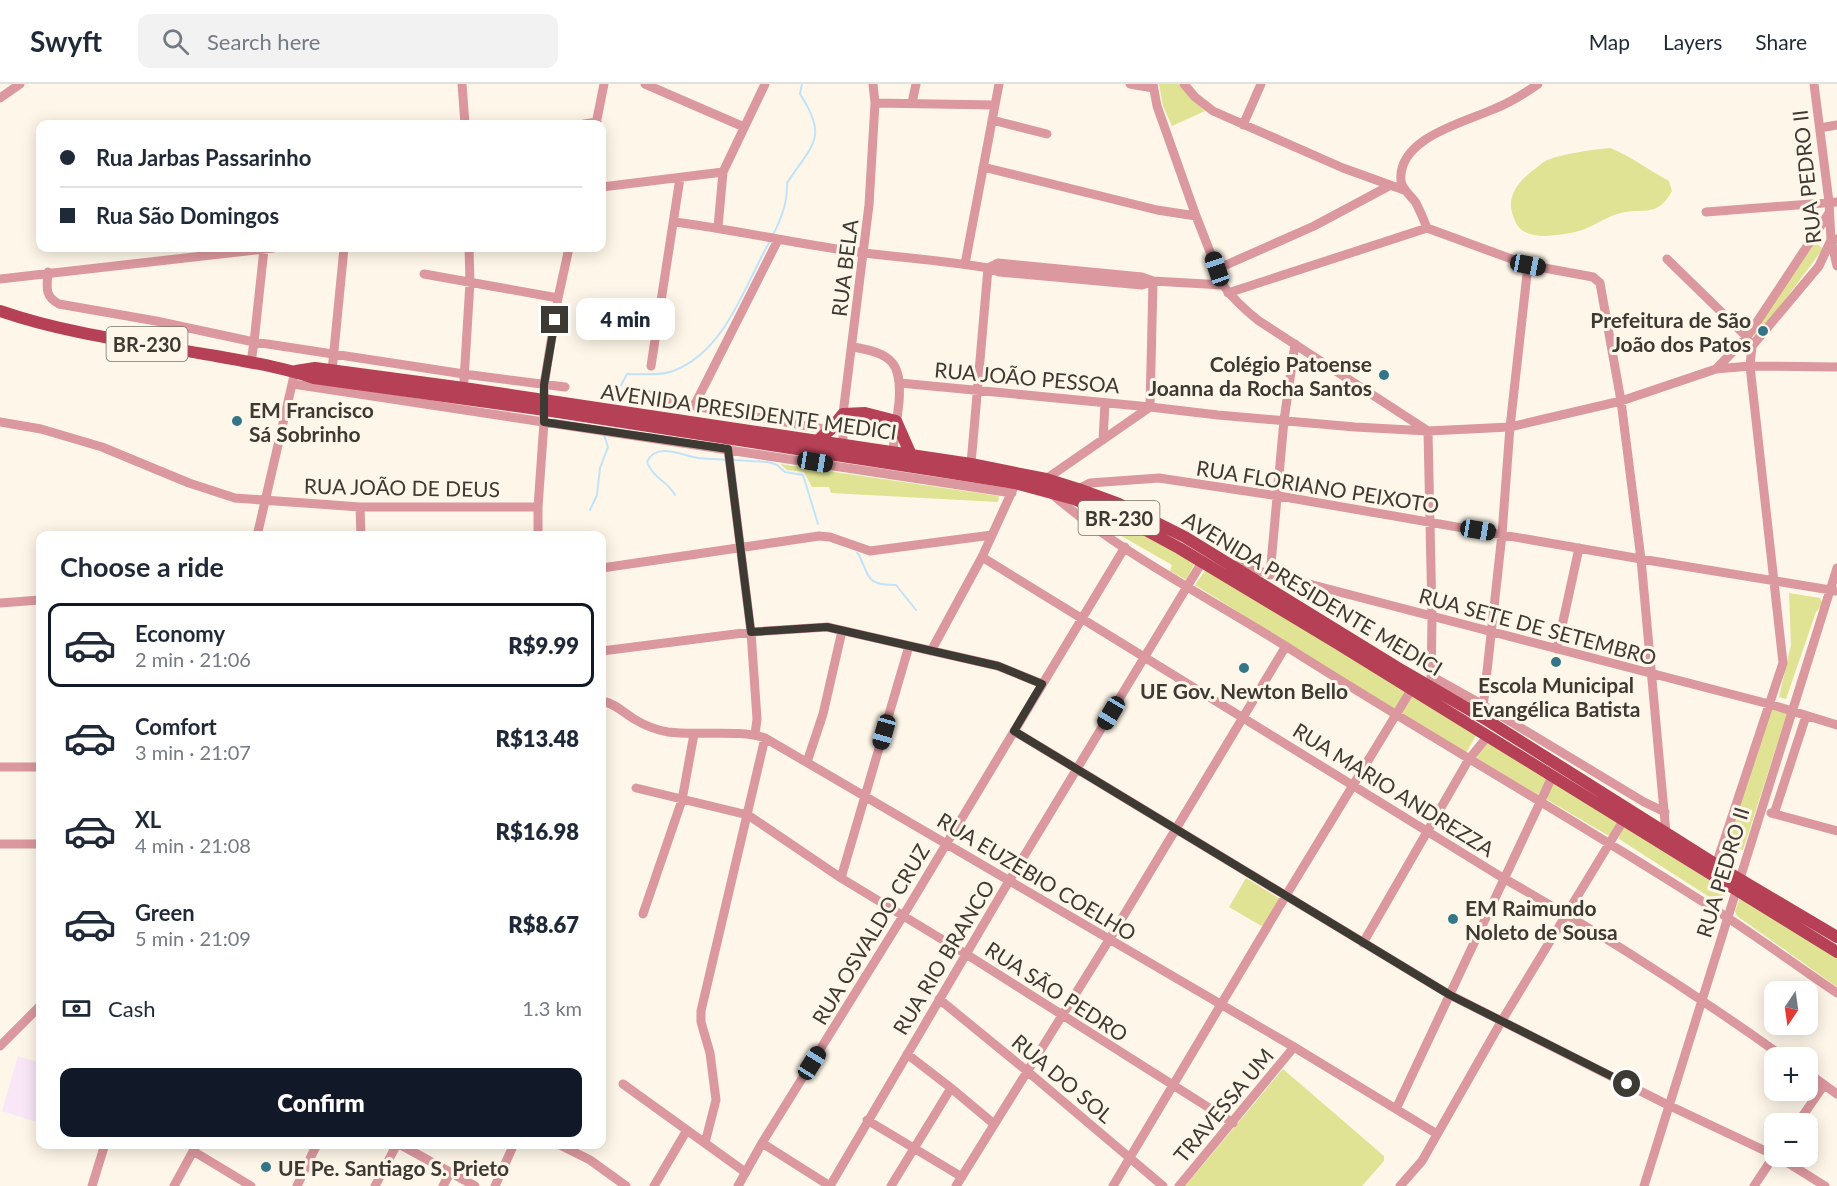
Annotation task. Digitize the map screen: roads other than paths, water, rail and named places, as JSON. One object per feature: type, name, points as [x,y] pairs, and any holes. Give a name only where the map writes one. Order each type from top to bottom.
[{"type":"main road","name":"BR-230","points":[[0,311],[51,326],[251,363],[294,378]]},
{"type":"main road","name":"AVENIDA PRESIDENTE MEDICI","points":[[294,378],[315,368],[464,388],[545,411],[817,441],[843,450]]},
{"type":"main road","name":"AVENIDA PRESIDENTE MEDICI","points":[[294,378],[314,378],[843,450],[1015,483],[1047,485],[1119,504],[1185,537],[1482,711],[1513,737],[1666,833],[1715,870]]},
{"type":"main road","points":[[817,441],[843,414],[865,413],[896,421],[911,455]]},
{"type":"main road","name":"AVENIDA PRESIDENTE MEDICI","points":[[892,458],[911,455],[971,464],[1015,483]]},
{"type":"main road","name":"AVENIDA PRESIDENTE MEDICI","points":[[1076,494],[1179,548],[1623,821],[1715,870],[1837,952]]},
{"type":"main road","points":[[1179,548],[1185,537]]},
{"type":"main road","points":[[1506,748],[1513,737]]},
{"type":"main road","name":"AVENIDA PRESIDENTE MEDICI","points":[[1737,884],[1837,938]]},
{"type":"street","points":[[0,98],[20,84]]},
{"type":"street","points":[[462,84],[465,120]]},
{"type":"street","points":[[597,120],[604,84]]},
{"type":"street","points":[[645,84],[744,127]]},
{"type":"street","points":[[718,228],[723,172],[765,84]]},
{"type":"street","name":"RUA BELA","points":[[843,450],[843,414],[865,253],[875,103],[873,84]]},
{"type":"street","points":[[912,103],[916,84]]},
{"type":"street","points":[[965,264],[999,84]]},
{"type":"street","points":[[1130,84],[1153,86],[1157,106],[1196,216],[1226,289],[1238,304],[1259,321],[1428,431],[1431,523],[1431,682]]},
{"type":"street","points":[[1184,84],[1195,97],[1213,111],[1389,186],[1404,190]]},
{"type":"street","points":[[1243,125],[1261,84]]},
{"type":"street","points":[[1427,228],[1415,203],[1404,190],[1401,182],[1402,170],[1406,161],[1422,141],[1508,102],[1538,84]]},
{"type":"street","name":"RUA PEDRO II","points":[[1814,84],[1833,202],[1829,213],[1837,266]]},
{"type":"street","points":[[875,103],[995,105]]},
{"type":"street","points":[[992,120],[1047,134]]},
{"type":"street","points":[[1820,128],[1837,125]]},
{"type":"street","points":[[983,167],[1157,210],[1196,216]]},
{"type":"street","points":[[606,187],[723,172]]},
{"type":"street","points":[[651,366],[680,178]]},
{"type":"street","points":[[1217,269],[1314,226],[1389,186]]},
{"type":"street","points":[[1706,212],[1833,202]]},
{"type":"street","name":"RUA JOÃO PESSOA","points":[[1716,369],[1747,337],[1829,213]]},
{"type":"street","points":[[674,222],[865,253],[988,268],[998,263],[1047,267],[1226,289],[1427,228],[1528,265],[1593,277],[1600,283],[1621,401],[1641,559],[1666,833]]},
{"type":"street","points":[[694,406],[777,240]]},
{"type":"street","points":[[1715,870],[1783,663],[1750,366],[1752,346],[1819,266],[1834,240]]},
{"type":"street","points":[[0,279],[231,252]]},
{"type":"street","points":[[251,363],[267,252]]},
{"type":"street","points":[[332,371],[344,252]]},
{"type":"street","points":[[464,388],[470,282],[469,252]]},
{"type":"street","points":[[538,531],[545,411],[544,385],[568,252]]},
{"type":"street","points":[[1667,259],[1747,337],[1752,346]]},
{"type":"street","points":[[1528,265],[1482,711],[1665,812]]},
{"type":"street","points":[[971,464],[988,268]]},
{"type":"street","points":[[48,272],[47,292],[50,298],[59,304],[156,321],[254,342],[565,387]]},
{"type":"street","points":[[424,274],[558,298]]},
{"type":"street","points":[[1047,485],[1103,440],[1150,407],[1153,281]]},
{"type":"street","points":[[1270,575],[1279,496],[1284,420],[1295,344]]},
{"type":"street","points":[[853,347],[878,353],[890,360],[900,376],[892,458]]},
{"type":"street","name":"RUA JOÃO PESSOA","points":[[900,383],[1218,415],[1428,431],[1510,428],[1621,401],[1716,369],[1750,366],[1837,368]]},
{"type":"street","name":"RUA JOÃO DE DEUS","points":[[258,531],[294,378]]},
{"type":"street","name":"AVENIDA PRESIDENTE MEDICI","points":[[648,395],[694,406],[830,430]]},
{"type":"street","points":[[1103,440],[1105,403]]},
{"type":"street","points":[[545,411],[728,449],[1015,483],[982,556],[931,651]]},
{"type":"street","points":[[0,422],[60,434],[102,447],[217,494],[265,502]]},
{"type":"street","points":[[728,449],[751,632],[757,711],[755,734]]},
{"type":"street","name":"RUA FLORIANO PEIXOTO","points":[[1076,494],[1090,483],[1159,478],[1279,496],[1833,590]]},
{"type":"street","name":"AVENIDA PRESIDENTE MEDICI","points":[[1047,485],[1071,511],[1125,547],[1396,716],[1727,917],[1837,993]]},
{"type":"street","name":"RUA JOÃO DE DEUS","points":[[265,502],[360,507],[538,507]]},
{"type":"street","points":[[360,507],[361,531]]},
{"type":"street","points":[[606,567],[819,536],[830,537],[870,551],[992,535]]},
{"type":"street","name":"RUA OSVALDO CRUZ","points":[[738,1186],[1125,547]]},
{"type":"street","points":[[1557,649],[1579,548]]},
{"type":"street","name":"RUA MARIO ANDREZZA","points":[[982,556],[1426,831],[1568,914],[1702,999],[1770,1047]]},
{"type":"street","name":"RUA RIO BRANCO","points":[[830,1186],[1009,881],[1202,562]]},
{"type":"street","name":"RUA SETE DE SETEMBRO","points":[[1230,563],[1769,704],[1837,725]]},
{"type":"street","name":"RUA PEDRO II","points":[[1644,1186],[1760,810],[1833,590],[1837,568]]},
{"type":"street","points":[[0,603],[36,600]]},
{"type":"street","points":[[606,650],[751,632],[827,627],[998,666],[1042,684]]},
{"type":"street","points":[[807,762],[823,714],[842,631]]},
{"type":"street","points":[[841,878],[909,646]]},
{"type":"street","points":[[867,1120],[959,1182],[1109,940],[1286,646]]},
{"type":"street","points":[[1113,1186],[1411,690]]},
{"type":"street","name":"RUA EUZEBIO COELHO","points":[[606,702],[648,726],[667,731],[694,734],[755,734],[765,738],[1294,1047],[1437,1134]]},
{"type":"street","points":[[1774,814],[1806,716]]},
{"type":"street","points":[[1014,731],[1450,995],[1764,1151]]},
{"type":"street","points":[[643,914],[682,800],[694,734]]},
{"type":"street","points":[[1363,943],[1469,759],[1487,736]]},
{"type":"street","points":[[705,1143],[716,1100],[710,1053],[701,1022],[701,1011],[765,738]]},
{"type":"street","points":[[0,767],[36,766]]},
{"type":"street","points":[[1396,1109],[1552,777]]},
{"type":"street","name":"RUA SÃO PEDRO","points":[[636,788],[748,815],[841,878],[966,954],[1233,1123]]},
{"type":"street","points":[[1760,810],[1837,831]]},
{"type":"street","points":[[1400,1186],[1422,1161],[1501,1022],[1623,821]]},
{"type":"street","points":[[0,844],[36,844]]},
{"type":"street","name":"RUA DO SOL","points":[[939,999],[1163,1186]]},
{"type":"street","points":[[0,1046],[36,1010]]},
{"type":"street","name":"TRAVESSA UM","points":[[1179,1186],[1294,1047]]},
{"type":"street","points":[[907,1054],[994,1124]]},
{"type":"street","points":[[1818,1080],[1837,1094]]},
{"type":"street","points":[[623,1083],[745,1172]]},
{"type":"street","points":[[1805,1113],[1824,1085]]},
{"type":"street","points":[[891,1186],[951,1088]]},
{"type":"street","points":[[654,1186],[687,1130]]},
{"type":"street","points":[[762,1143],[830,1186]]},
{"type":"street","points":[[92,1186],[103,1149]]},
{"type":"street","points":[[174,1186],[194,1149]]},
{"type":"street","points":[[196,1149],[238,1183],[251,1186]]},
{"type":"street","points":[[297,1186],[315,1149]]},
{"type":"street","points":[[375,1186],[395,1149]]},
{"type":"street","points":[[417,1149],[450,1173],[475,1186]]},
{"type":"street","points":[[495,1186],[512,1149]]},
{"type":"street","points":[[568,1149],[614,1175],[626,1186]]},
{"type":"street","points":[[1754,1186],[1767,1167]]},
{"type":"street","points":[[1793,1167],[1825,1186]]},
{"type":"street","points":[[442,1186],[450,1173]]},
{"type":"waterway","points":[[772,236],[783,210],[787,183],[814,141],[814,121],[800,94],[802,84]]},
{"type":"waterway","points":[[613,400],[627,374],[668,373],[691,362],[707,349],[732,315],[770,241]]},
{"type":"waterway","points":[[590,510],[597,495],[600,468],[608,447],[604,435]]},
{"type":"waterway","points":[[675,495],[650,468],[647,462],[651,456],[657,452],[670,451],[698,458],[727,460]]},
{"type":"waterway","points":[[733,460],[768,462],[777,465],[785,472],[803,475],[818,524]]},
{"type":"waterway","points":[[857,553],[874,582],[896,585],[916,610]]},
{"type":"place","name":"Prefeitura de São João dos Patos","points":[[1763,331]]},
{"type":"place","name":"Colégio Patoense Joanna da Rocha Santos","points":[[1384,375]]},
{"type":"place","name":"EM Francisco Sá Sobrinho","points":[[237,421]]},
{"type":"place","name":"Escola Municipal Evangélica Batista","points":[[1556,662]]},
{"type":"place","name":"UE Gov. Newton Bello","points":[[1244,668]]},
{"type":"place","name":"EM Raimundo Noleto de Sousa","points":[[1453,919]]},
{"type":"place","name":"UE Pe. Santiago S. Prieto","points":[[266,1167]]}]
